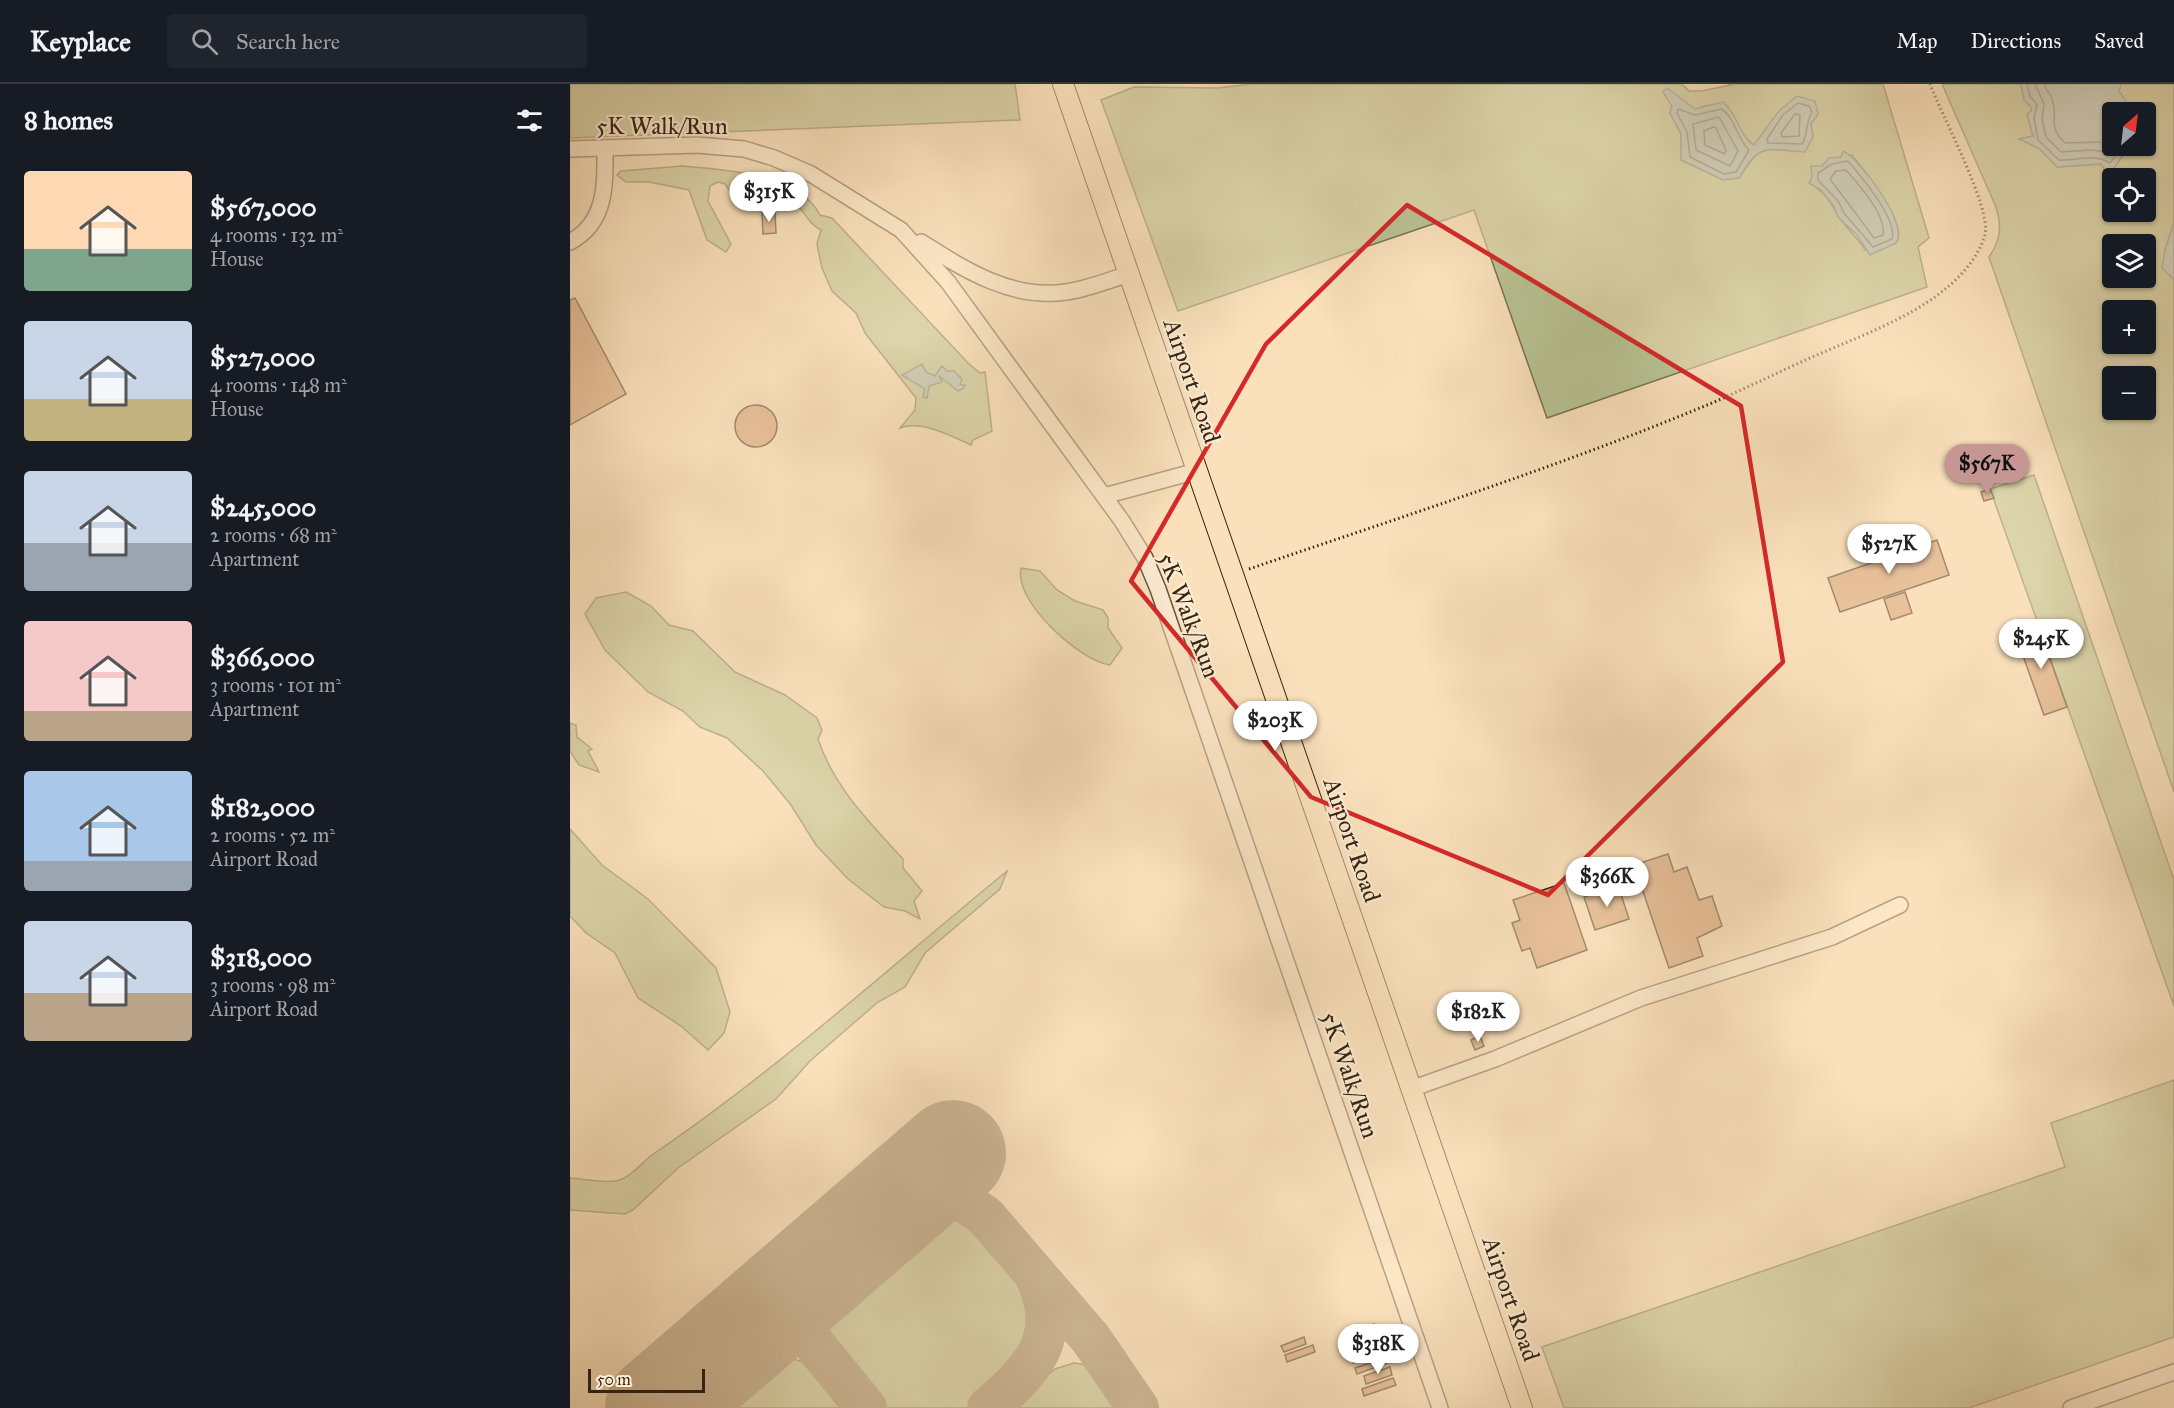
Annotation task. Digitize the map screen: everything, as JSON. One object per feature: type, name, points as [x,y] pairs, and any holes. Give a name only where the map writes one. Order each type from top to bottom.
[{"type":"main road","name":"Airport Road","points":[[1063,84],[1522,1408]]},
{"type":"lane","name":"5K Walk/Run","points":[[570,149],[717,145],[756,152],[811,174],[901,230],[948,282],[1136,541],[1158,589],[1440,1408]]},
{"type":"lane","points":[[570,243],[590,228],[600,213],[604,192],[605,148]]},
{"type":"lane","points":[[901,230],[977,275],[1019,291],[1064,292],[1128,274]]},
{"type":"lane","points":[[1104,496],[1197,471]]},
{"type":"lane","points":[[1412,1089],[1495,1059],[1641,998],[1832,937],[1900,905]]},
{"type":"lane","points":[[2071,1408],[2174,1372]]},
{"type":"path","points":[[1233,575],[1546,466],[1698,409],[1909,312],[1943,291],[1979,250],[1986,233],[1985,216],[1978,189],[1942,116],[1930,84]]},
{"type":"highlighted area","points":[[1407,205],[1741,406],[1783,662],[1548,895],[1311,797],[1131,581],[1266,344]]},
{"type":"green space","points":[[570,84],[1015,84],[1020,120],[570,138]]},
{"type":"green space","points":[[1251,84],[1682,84],[1689,91],[1701,91],[1731,85],[1728,84],[1883,84],[1929,238],[1918,247],[1927,287],[1547,418],[1474,210],[1178,311],[1101,100],[1134,87],[1218,88]],"holes":[[[1674,96],[1695,109],[1708,105],[1754,145],[1767,130],[1811,124],[1813,137],[1757,152],[1739,178],[1701,169],[1682,160],[1681,134],[1670,113]],[[1852,155],[1891,211],[1899,235],[1896,243],[1865,250],[1826,197],[1810,183],[1812,178],[1841,157]]]},
{"type":"green space","points":[[1942,84],[2021,84],[2024,100],[2031,107],[2031,111],[2027,114],[2033,136],[2020,139],[2040,149],[2057,167],[2101,164],[2103,168],[2102,222],[2156,222],[2156,168],[2114,168],[2123,156],[2156,156],[2156,102],[2126,102],[2119,91],[2121,84],[2174,84],[2174,222],[2165,250],[2174,280],[2174,792],[1989,257],[1996,244],[1999,221],[1996,207]]},
{"type":"green space","points":[[682,166],[738,172],[778,182],[796,190],[810,201],[820,215],[832,218],[969,364],[980,373],[985,372],[992,431],[973,440],[971,445],[927,427],[900,428],[915,410],[916,398],[865,333],[856,313],[832,291],[822,268],[817,244],[821,230],[795,203],[790,200],[775,209],[774,201],[762,201],[755,197],[757,192],[743,183],[734,197],[725,184],[718,182],[710,186],[708,201],[731,244],[726,252],[707,240],[689,190],[649,182],[626,182],[617,175],[621,171]]},
{"type":"green space","points":[[2034,475],[2174,880],[2174,1006],[1990,489]]},
{"type":"green space","points":[[1021,568],[1040,571],[1057,590],[1075,601],[1103,610],[1108,618],[1108,628],[1122,648],[1110,665],[1082,653],[1051,627],[1027,597],[1021,581]]},
{"type":"green space","points":[[626,592],[651,606],[669,625],[693,631],[735,672],[785,695],[817,718],[822,730],[818,739],[833,773],[854,803],[903,859],[903,868],[922,891],[914,901],[920,919],[905,911],[884,907],[848,879],[816,845],[791,805],[763,771],[727,738],[700,727],[683,711],[648,692],[605,650],[585,614],[596,598]]},
{"type":"green space","points":[[570,723],[576,725],[577,737],[592,749],[588,751],[599,772],[579,765],[570,751]]},
{"type":"green space","points":[[570,829],[602,865],[648,899],[716,968],[730,1012],[724,1033],[708,1050],[681,1026],[638,998],[615,953],[586,933],[570,916]]},
{"type":"green space","points":[[1007,871],[1000,889],[925,953],[905,987],[878,1002],[810,1061],[776,1099],[678,1168],[633,1210],[625,1214],[570,1210],[570,1178],[610,1181],[620,1180],[630,1174],[788,1053]]},
{"type":"green space","points":[[2174,1080],[2174,1337],[1969,1408],[1564,1408],[1542,1347],[2065,1167],[2051,1123]]},
{"type":"green space","points":[[951,1213],[971,1222],[1024,1285],[1033,1309],[1033,1327],[1028,1343],[1007,1372],[967,1408],[884,1408],[828,1339],[828,1318],[834,1304],[933,1219]]},
{"type":"green space","points":[[786,1356],[805,1363],[844,1408],[714,1408],[766,1362]]},
{"type":"green space","points":[[1074,1363],[1083,1364],[1097,1372],[1108,1385],[1121,1408],[1009,1408],[1055,1369]]},
{"type":"water","points":[[2021,84],[2121,84],[2119,91],[2126,102],[2102,102],[2102,156],[2123,156],[2114,168],[2103,168],[2101,164],[2057,167],[2040,149],[2019,139],[2033,136],[2027,114],[2031,111],[2031,107],[2024,100]]},
{"type":"water","points":[[1667,88],[1695,109],[1723,102],[1745,136],[1754,145],[1778,112],[1797,96],[1815,101],[1818,114],[1811,124],[1813,137],[1805,152],[1766,150],[1753,158],[1739,178],[1723,180],[1681,160],[1681,134],[1670,113],[1672,106],[1663,92]]},
{"type":"water","points":[[1843,151],[1870,178],[1890,208],[1896,222],[1898,234],[1896,243],[1870,255],[1857,235],[1838,217],[1833,205],[1821,190],[1809,183],[1812,178],[1811,166],[1822,166],[1829,158],[1841,157]]},
{"type":"water","points":[[2174,222],[2174,280],[2162,268]]},
{"type":"water","points":[[922,364],[926,372],[935,376],[942,366],[947,371],[954,371],[962,379],[960,385],[965,385],[964,388],[958,391],[939,376],[942,382],[929,386],[927,398],[923,397],[925,389],[902,375]]},
{"type":"building","points":[[775,212],[776,233],[763,234],[762,213]]},
{"type":"building","points":[[575,298],[626,394],[570,425],[570,300]]},
{"type":"building","points":[[756,405],[764,406],[771,411],[776,418],[776,434],[771,441],[764,446],[756,447],[748,446],[741,441],[736,434],[735,426],[736,418],[741,411],[748,406]]},
{"type":"building","points":[[1990,489],[1994,498],[1984,501],[1981,492]]},
{"type":"building","points":[[1923,536],[1926,544],[1937,540],[1949,575],[1840,612],[1828,578],[1914,548],[1911,540]]},
{"type":"building","points":[[1905,592],[1912,613],[1891,620],[1884,599]]},
{"type":"building","points":[[2038,625],[2067,707],[2044,715],[2015,633]]},
{"type":"building","points":[[1668,854],[1674,872],[1687,867],[1699,900],[1712,896],[1722,926],[1697,938],[1703,956],[1669,968],[1634,865]]},
{"type":"building","points":[[1564,883],[1587,950],[1537,968],[1530,948],[1522,951],[1512,923],[1520,920],[1513,900]]},
{"type":"building","points":[[1618,885],[1629,919],[1595,930],[1584,897]]},
{"type":"building","points":[[1480,1036],[1484,1046],[1475,1050],[1471,1040]]},
{"type":"building","points":[[1374,1324],[1377,1331],[1345,1342],[1343,1335]]},
{"type":"building","points":[[1378,1335],[1380,1343],[1355,1351],[1352,1344]]},
{"type":"building","points":[[1304,1337],[1306,1344],[1284,1352],[1281,1346]]},
{"type":"building","points":[[1313,1345],[1315,1352],[1287,1362],[1285,1355]]},
{"type":"building","points":[[1381,1347],[1383,1352],[1353,1363],[1351,1357]]},
{"type":"building","points":[[1385,1358],[1387,1363],[1357,1374],[1355,1368]]},
{"type":"building","points":[[1390,1367],[1392,1375],[1366,1384],[1364,1376]]},
{"type":"building","points":[[1393,1378],[1396,1385],[1364,1396],[1362,1389]]},
{"type":"taxiway","points":[[912,1188],[960,1199],[985,1216],[1091,1339],[1138,1408]]},
{"type":"taxiway","points":[[988,1408],[1030,1366],[1045,1335],[1044,1299],[1036,1277]]},
{"type":"taxiway","points":[[780,1302],[866,1408]]},
{"type":"runway","points":[[658,1408],[953,1153]]}]
